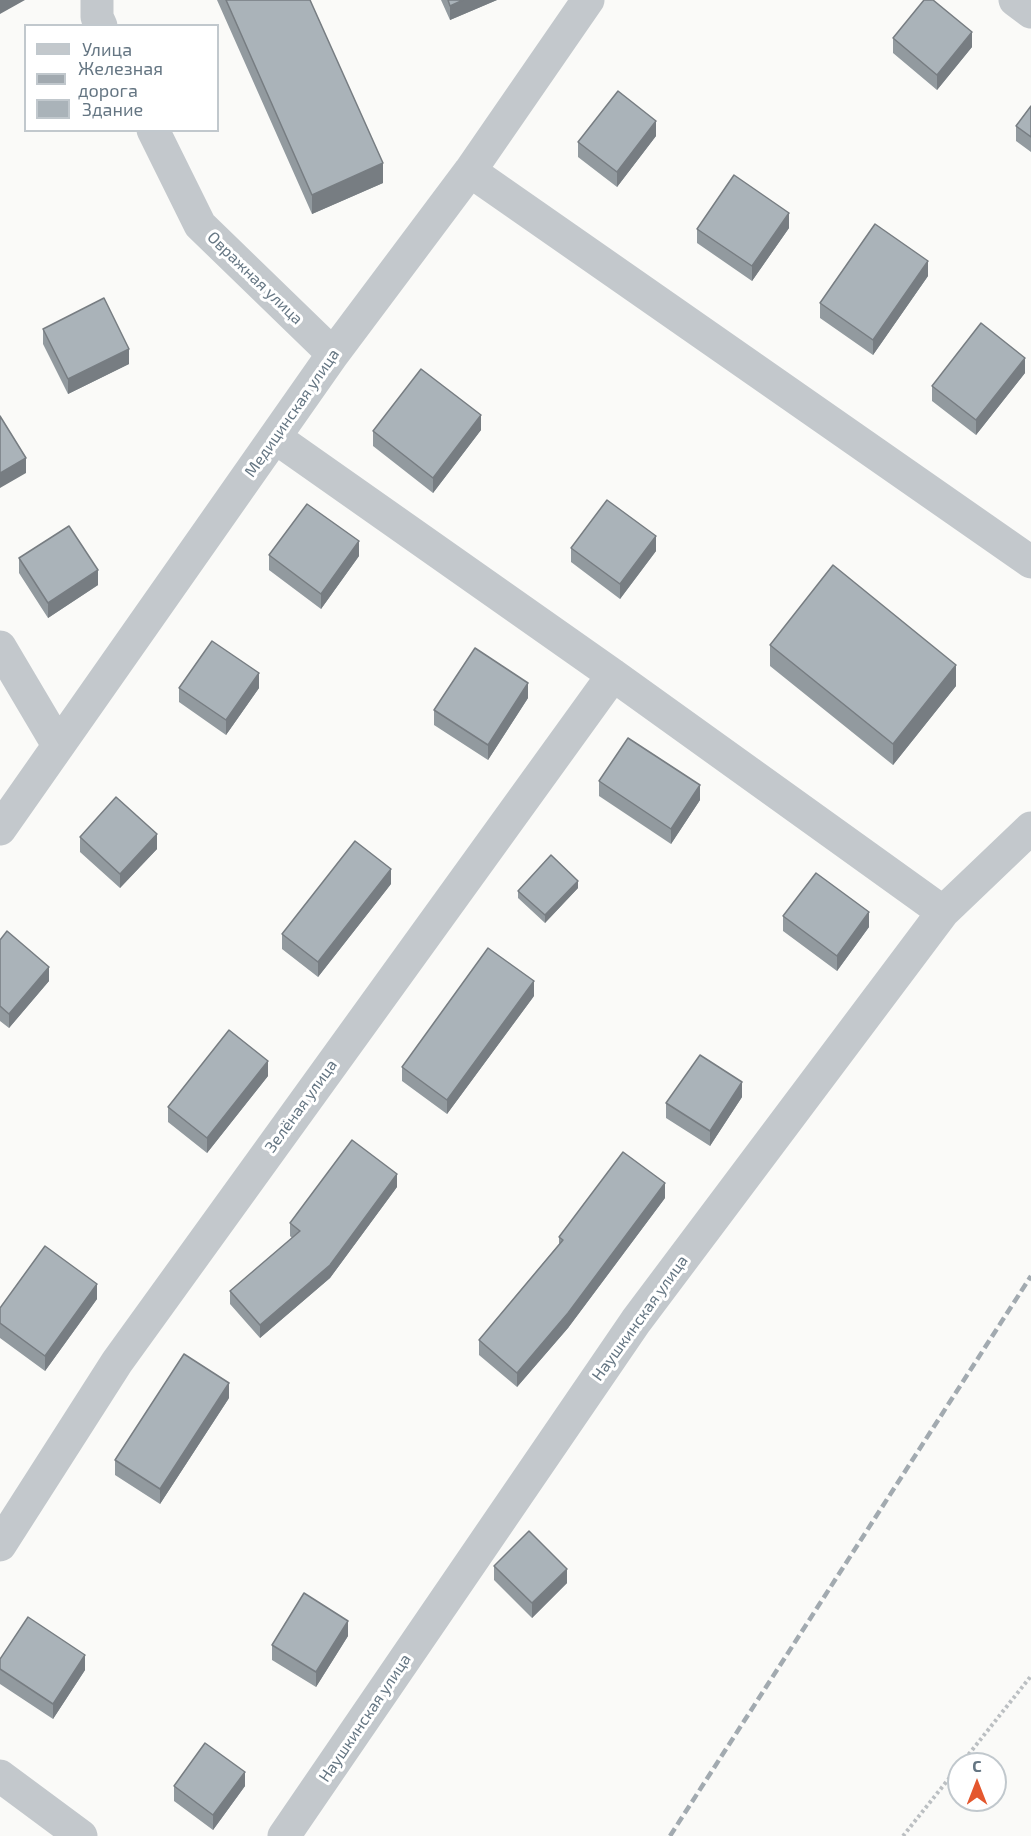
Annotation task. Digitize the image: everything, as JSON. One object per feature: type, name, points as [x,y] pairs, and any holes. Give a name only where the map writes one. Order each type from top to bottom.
[{"type":"street","points":[[97,0],[96,17],[100,24]]},
{"type":"street","name":"Медицинская улица","points":[[0,829],[333,354],[470,171],[588,0]]},
{"type":"street","points":[[1015,0],[1031,12]]},
{"type":"street","name":"Овражная улица","points":[[154,132],[200,225],[333,354]]},
{"type":"street","points":[[470,171],[1031,562]]},
{"type":"street","points":[[276,438],[613,675],[943,912]]},
{"type":"street","points":[[0,647],[58,745]]},
{"type":"street","name":"Зелёная улица","points":[[0,1545],[117,1362],[613,675]]},
{"type":"street","name":"Наушкинская улица","points":[[284,1836],[636,1321],[943,912],[1031,828]]},
{"type":"street","points":[[0,1776],[81,1836]]},
{"type":"path","points":[[970,1752],[1031,1676]]},
{"type":"path","points":[[903,1836],[947,1781]]},
{"type":"building","points":[[226,0],[310,0],[383,163],[312,195]]},
{"type":"building","points":[[448,0],[463,0],[450,6]]},
{"type":"building","points":[[924,0],[933,0],[972,32],[937,75],[893,38]]},
{"type":"building","points":[[618,91],[656,121],[617,172],[578,142]]},
{"type":"building","points":[[1031,106],[1031,137],[1016,126]]},
{"type":"building","points":[[734,175],[789,213],[752,266],[697,229]]},
{"type":"building","points":[[875,224],[928,261],[873,340],[820,303]]},
{"type":"building","points":[[104,298],[129,349],[68,379],[43,329]]},
{"type":"building","points":[[981,323],[1025,358],[976,420],[932,386]]},
{"type":"building","points":[[421,369],[481,415],[433,478],[373,431]]},
{"type":"building","points":[[0,416],[26,458],[0,473]]},
{"type":"building","points":[[607,500],[656,536],[620,584],[571,548]]},
{"type":"building","points":[[307,504],[359,541],[321,594],[269,555]]},
{"type":"building","points":[[69,526],[98,570],[48,603],[19,558]]},
{"type":"building","points":[[833,565],[956,665],[893,744],[770,645]]},
{"type":"building","points":[[212,641],[259,673],[226,720],[179,688]]},
{"type":"building","points":[[475,648],[528,683],[488,745],[434,710]]},
{"type":"building","points":[[628,738],[700,785],[671,829],[599,781]]},
{"type":"building","points":[[116,797],[157,834],[120,874],[80,837]]},
{"type":"building","points":[[355,841],[391,869],[318,962],[282,934]]},
{"type":"building","points":[[551,855],[578,881],[545,915],[518,891]]},
{"type":"building","points":[[816,873],[869,912],[837,956],[783,916]]},
{"type":"building","points":[[7,931],[49,967],[9,1014],[0,1006],[0,940]]},
{"type":"building","points":[[488,948],[534,981],[447,1100],[402,1067]]},
{"type":"building","points":[[229,1030],[268,1061],[207,1138],[168,1107]]},
{"type":"building","points":[[700,1055],[742,1082],[710,1131],[666,1103]]},
{"type":"building","points":[[352,1140],[397,1174],[330,1265],[260,1325],[230,1291],[300,1231],[290,1223]]},
{"type":"building","points":[[623,1152],[665,1183],[568,1313],[517,1373],[479,1340],[563,1240],[559,1237]]},
{"type":"building","points":[[45,1246],[97,1284],[45,1356],[0,1323],[0,1308]]},
{"type":"building","points":[[184,1354],[229,1383],[160,1489],[115,1460]]},
{"type":"building","points":[[529,1531],[567,1569],[532,1603],[494,1566]]},
{"type":"building","points":[[304,1593],[348,1621],[316,1672],[272,1645]]},
{"type":"building","points":[[28,1617],[85,1655],[53,1704],[0,1669],[0,1659]]},
{"type":"building","points":[[205,1743],[245,1772],[213,1815],[174,1786]]},
{"type":"railway","points":[[670,1836],[1031,1276]]}]
